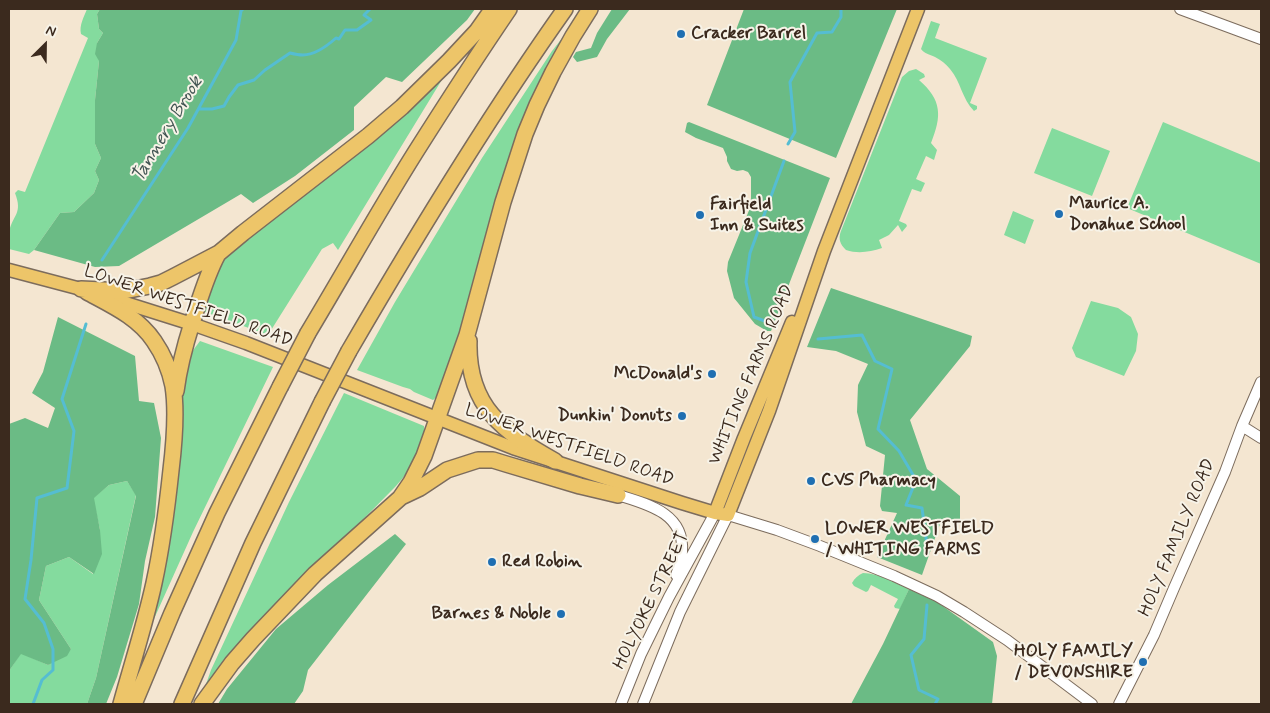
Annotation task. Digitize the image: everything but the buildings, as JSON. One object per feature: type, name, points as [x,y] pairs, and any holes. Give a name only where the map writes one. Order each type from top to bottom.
[{"type":"highway","points":[[174,403],[184,350],[205,282],[219,254],[234,240],[396,112],[444,67],[490,14],[497,9]]},
{"type":"highway","points":[[134,704],[217,513],[308,333],[415,153],[509,9]]},
{"type":"highway","points":[[182,704],[249,551],[349,351],[446,188],[565,9]]},
{"type":"highway","points":[[202,704],[253,639],[315,574],[400,498],[419,468],[469,328],[503,202],[525,134],[553,72],[590,9]]},
{"type":"highway","points":[[81,289],[124,291],[150,286],[161,283],[219,254]]},
{"type":"highway","points":[[81,289],[116,308],[140,325],[150,335],[169,372],[173,386],[174,435],[172,465],[160,555],[149,604],[121,704]]},
{"type":"highway","points":[[469,328],[471,371],[475,386],[488,410],[509,432],[556,461]]},
{"type":"highway","points":[[400,498],[420,488],[447,470],[478,460],[494,460],[618,496]]},
{"type":"main road","name":"WHITING FARMS ROAD","points":[[728,515],[769,412],[824,252],[918,9]]},
{"type":"main road","name":"WHITING FARMS ROAD","points":[[714,513],[774,364],[824,252]]},
{"type":"main road","name":"LOWER WESTFIELD ROAD","points":[[9,270],[81,289],[192,324],[246,343],[513,448],[714,513],[728,515]]},
{"type":"street","points":[[1180,9],[1261,39]]},
{"type":"street","name":"HOLY FAMILY ROAD","points":[[1119,704],[1154,635],[1225,472],[1261,382]]},
{"type":"street","points":[[1242,426],[1261,438]]},
{"type":"street","points":[[589,472],[618,496],[649,505],[664,513],[680,532],[682,553],[669,597]]},
{"type":"street","name":"HOLYOKE STREET","points":[[621,704],[641,654],[714,513]]},
{"type":"street","name":"HOLYOKE STREET","points":[[644,704],[680,612],[728,515]]},
{"type":"street","name":"LOWER WESTFIELD ROAD","points":[[728,515],[820,546],[937,596],[1007,640],[1092,704]]},
{"type":"green space","points":[[87,9],[100,9],[97,14],[99,29],[103,33],[97,43],[99,61],[95,100],[95,144],[101,158],[95,171],[99,180],[94,193],[74,212],[60,213],[34,250],[29,254],[9,249],[9,232],[18,210],[15,193],[18,190],[25,192],[88,38],[81,34],[82,21]]},
{"type":"green space","points":[[100,9],[475,9],[467,20],[402,82],[386,77],[354,107],[354,130],[295,176],[253,203],[241,194],[119,266],[95,267],[34,250],[60,213],[74,212],[94,193],[99,180],[95,171],[101,158],[95,144],[95,100],[99,61],[95,54],[97,43],[103,33],[99,29],[97,14]]},
{"type":"green space","points":[[612,9],[630,9],[607,39],[597,57],[577,62],[573,57],[576,52],[591,48],[597,33]]},
{"type":"green space","points":[[744,9],[897,9],[836,158],[707,105]]},
{"type":"green space","points":[[931,21],[940,24],[935,38],[987,58],[970,103],[977,106],[977,109],[974,111],[954,74],[939,59],[921,49]]},
{"type":"green space","points":[[563,37],[548,66],[460,345],[440,394],[433,400],[410,389],[357,370],[395,302],[482,158]]},
{"type":"green space","points":[[916,69],[924,74],[925,77],[919,80],[932,94],[938,109],[937,125],[931,143],[937,150],[934,160],[926,156],[916,179],[925,183],[921,192],[912,189],[899,221],[907,226],[902,232],[898,225],[889,235],[879,240],[882,248],[873,251],[855,252],[846,250],[840,241],[841,231],[902,77],[909,71]]},
{"type":"green space","points":[[443,78],[338,250],[333,243],[322,249],[268,335],[202,311],[221,263],[229,251],[375,137]]},
{"type":"green space","points":[[689,122],[830,178],[771,331],[767,331],[755,324],[734,298],[727,271],[728,262],[750,208],[751,177],[748,172],[743,170],[731,169],[723,148],[685,132]]},
{"type":"green space","points":[[1163,122],[1261,163],[1261,264],[1127,208]]},
{"type":"green space","points":[[1052,128],[1110,151],[1092,196],[1034,173]]},
{"type":"green space","points":[[1013,211],[1034,220],[1025,244],[1004,235]]},
{"type":"green space","points":[[831,288],[972,336],[970,346],[910,420],[927,469],[960,496],[960,522],[940,524],[922,575],[877,557],[897,513],[882,511],[880,506],[885,455],[866,446],[857,412],[858,385],[868,364],[836,351],[807,347]]},
{"type":"green space","points":[[1091,301],[1118,308],[1131,317],[1138,334],[1136,351],[1124,376],[1076,357],[1072,348]]},
{"type":"green space","points":[[58,317],[135,356],[139,401],[154,403],[161,438],[155,517],[145,561],[139,604],[117,677],[106,704],[87,704],[96,678],[136,496],[127,481],[109,485],[94,498],[102,554],[94,574],[69,557],[46,566],[39,600],[71,649],[67,656],[48,665],[21,654],[9,671],[9,424],[25,418],[48,428],[55,408],[32,393],[43,372]]},
{"type":"green space","points":[[200,341],[273,367],[193,532],[145,639],[177,455],[184,376],[187,362]]},
{"type":"green space","points":[[344,393],[424,426],[423,436],[416,455],[396,486],[246,638],[205,687],[211,670],[289,502]]},
{"type":"green space","points":[[127,481],[136,495],[96,678],[87,704],[9,704],[9,671],[21,653],[48,665],[71,649],[39,600],[46,566],[69,557],[93,574],[100,530],[93,498],[109,485]]},
{"type":"green space","points":[[395,534],[406,544],[308,670],[303,691],[294,704],[218,704],[227,689],[276,629],[328,585]]},
{"type":"green space","points":[[863,573],[881,576],[909,589],[900,609],[894,606],[898,599],[871,585],[866,592],[854,586],[853,581]]},
{"type":"green space","points":[[909,589],[937,602],[993,642],[997,656],[992,704],[851,704],[883,644]]},
{"type":"waterway","name":"Tannery Brook","points":[[102,260],[188,128],[236,40],[241,11],[243,9]]},
{"type":"waterway","points":[[199,109],[212,109],[224,106],[238,85],[254,80],[290,53],[303,55],[316,52],[336,38],[339,39],[345,30],[357,30],[371,20],[364,15],[370,9]]},
{"type":"waterway","points":[[788,144],[795,132],[790,82],[817,33],[832,32],[841,17],[841,9]]},
{"type":"waterway","points":[[770,323],[754,317],[746,282],[750,253],[784,161]]},
{"type":"waterway","name":"Tannery Brook","points":[[33,704],[42,680],[53,670],[53,649],[44,623],[25,599],[37,498],[67,488],[74,431],[62,399],[86,324]]},
{"type":"waterway","points":[[818,339],[862,335],[875,361],[892,369],[878,429],[899,451],[916,480],[906,505],[922,508],[927,545]]},
{"type":"waterway","points":[[927,605],[924,639],[911,655],[919,690],[938,699],[935,704]]},
{"type":"place","name":"Cracker Barrel","points":[[681,34]]},
{"type":"place","name":"Maurice A. Donahue School","points":[[1059,214]]},
{"type":"place","name":"Fairfield Inn & Suites","points":[[700,215]]},
{"type":"place","name":"McDonald's","points":[[712,374]]},
{"type":"place","name":"Dunkin' Donuts","points":[[682,416]]},
{"type":"place","name":"CVS Pharmacy","points":[[811,481]]},
{"type":"place","name":"LOWER WESTFIELD / WHITING FARMS","points":[[815,539]]},
{"type":"place","name":"Red Robin","points":[[492,562]]},
{"type":"place","name":"Barnes & Noble","points":[[561,614]]},
{"type":"place","name":"HOLY FAMILY / DEVONSHIRE","points":[[1143,662]]}]
